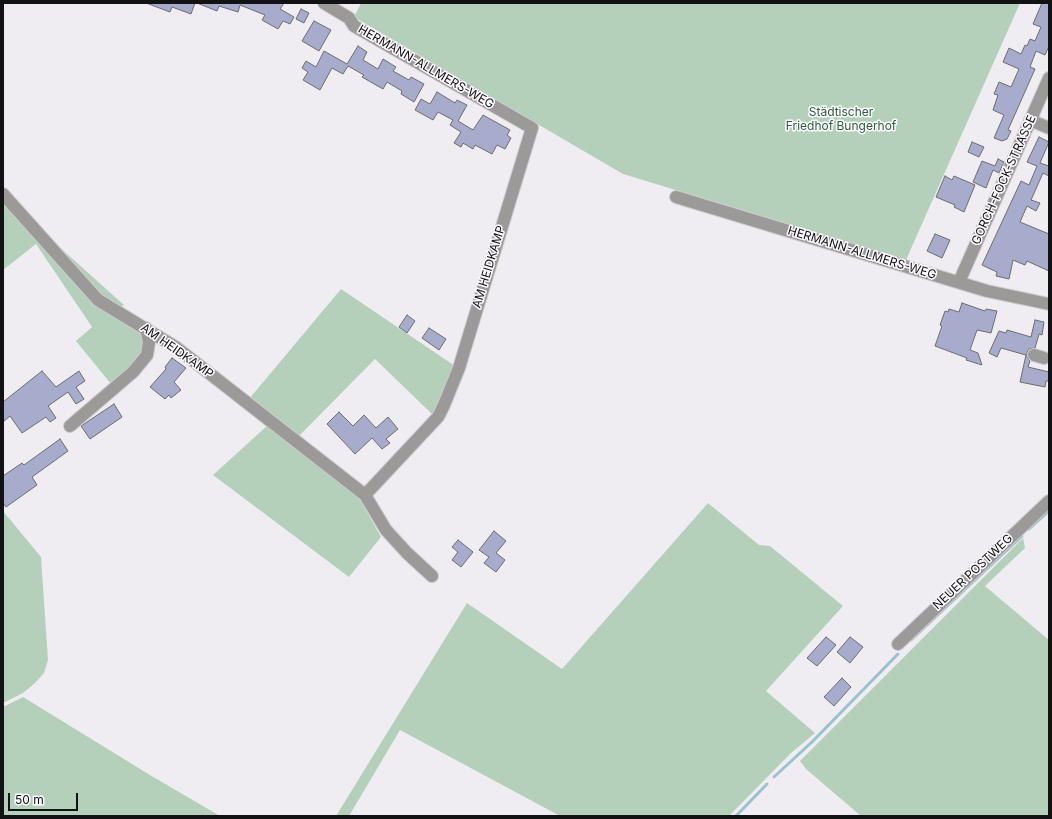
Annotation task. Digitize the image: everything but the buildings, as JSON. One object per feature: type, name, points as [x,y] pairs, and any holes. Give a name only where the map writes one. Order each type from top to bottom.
[{"type":"street","name":"HERMANN-ALLMERS-WEG","points":[[324,3],[349,18],[354,26],[532,128]]},
{"type":"street","name":"GORCH-FOCK-STRASSE","points":[[959,282],[1049,78]]},
{"type":"street","points":[[1030,120],[1049,128]]},
{"type":"street","name":"AM HEIDKAMP","points":[[365,495],[438,417],[444,405],[459,368],[532,128]]},
{"type":"street","name":"AM HEIDKAMP","points":[[3,194],[98,300],[146,328],[213,375],[365,495],[386,530],[407,553],[432,576]]},
{"type":"street","name":"HERMANN-ALLMERS-WEG","points":[[676,197],[987,291],[1049,304]]},
{"type":"street","points":[[70,426],[133,372],[147,355],[149,342],[146,328]]},
{"type":"street","name":"NEUER POSTWEG","points":[[898,644],[1049,501]]},
{"type":"green space","name":"Städtischer Friedhof Bungerhof","points":[[361,3],[1020,3],[906,260],[623,174],[354,17]]},
{"type":"green space","points":[[3,187],[56,244],[124,305],[112,312],[141,329],[143,339],[141,358],[111,384],[76,341],[92,327],[36,244],[3,270]]},
{"type":"green space","points":[[341,289],[455,366],[433,415],[375,359],[297,438],[249,399]]},
{"type":"green space","points":[[268,425],[350,490],[361,501],[381,537],[349,577],[213,475]]},
{"type":"green space","points":[[708,503],[759,545],[770,546],[843,606],[766,691],[815,733],[791,753],[729,816],[560,816],[400,730],[349,816],[336,816],[467,603],[562,669]]},
{"type":"green space","points":[[3,511],[41,557],[48,660],[44,673],[35,683],[23,693],[3,703]]},
{"type":"green space","points":[[1023,538],[1025,548],[985,586],[1049,640],[1049,816],[861,816],[806,769],[800,761]]},
{"type":"green space","points":[[23,697],[220,816],[3,816],[3,707]]},
{"type":"waterway","points":[[1029,529],[1049,511]]},
{"type":"waterway","points":[[911,640],[1022,536]]},
{"type":"waterway","points":[[774,777],[813,741],[898,654]]},
{"type":"waterway","points":[[736,816],[767,784]]}]
